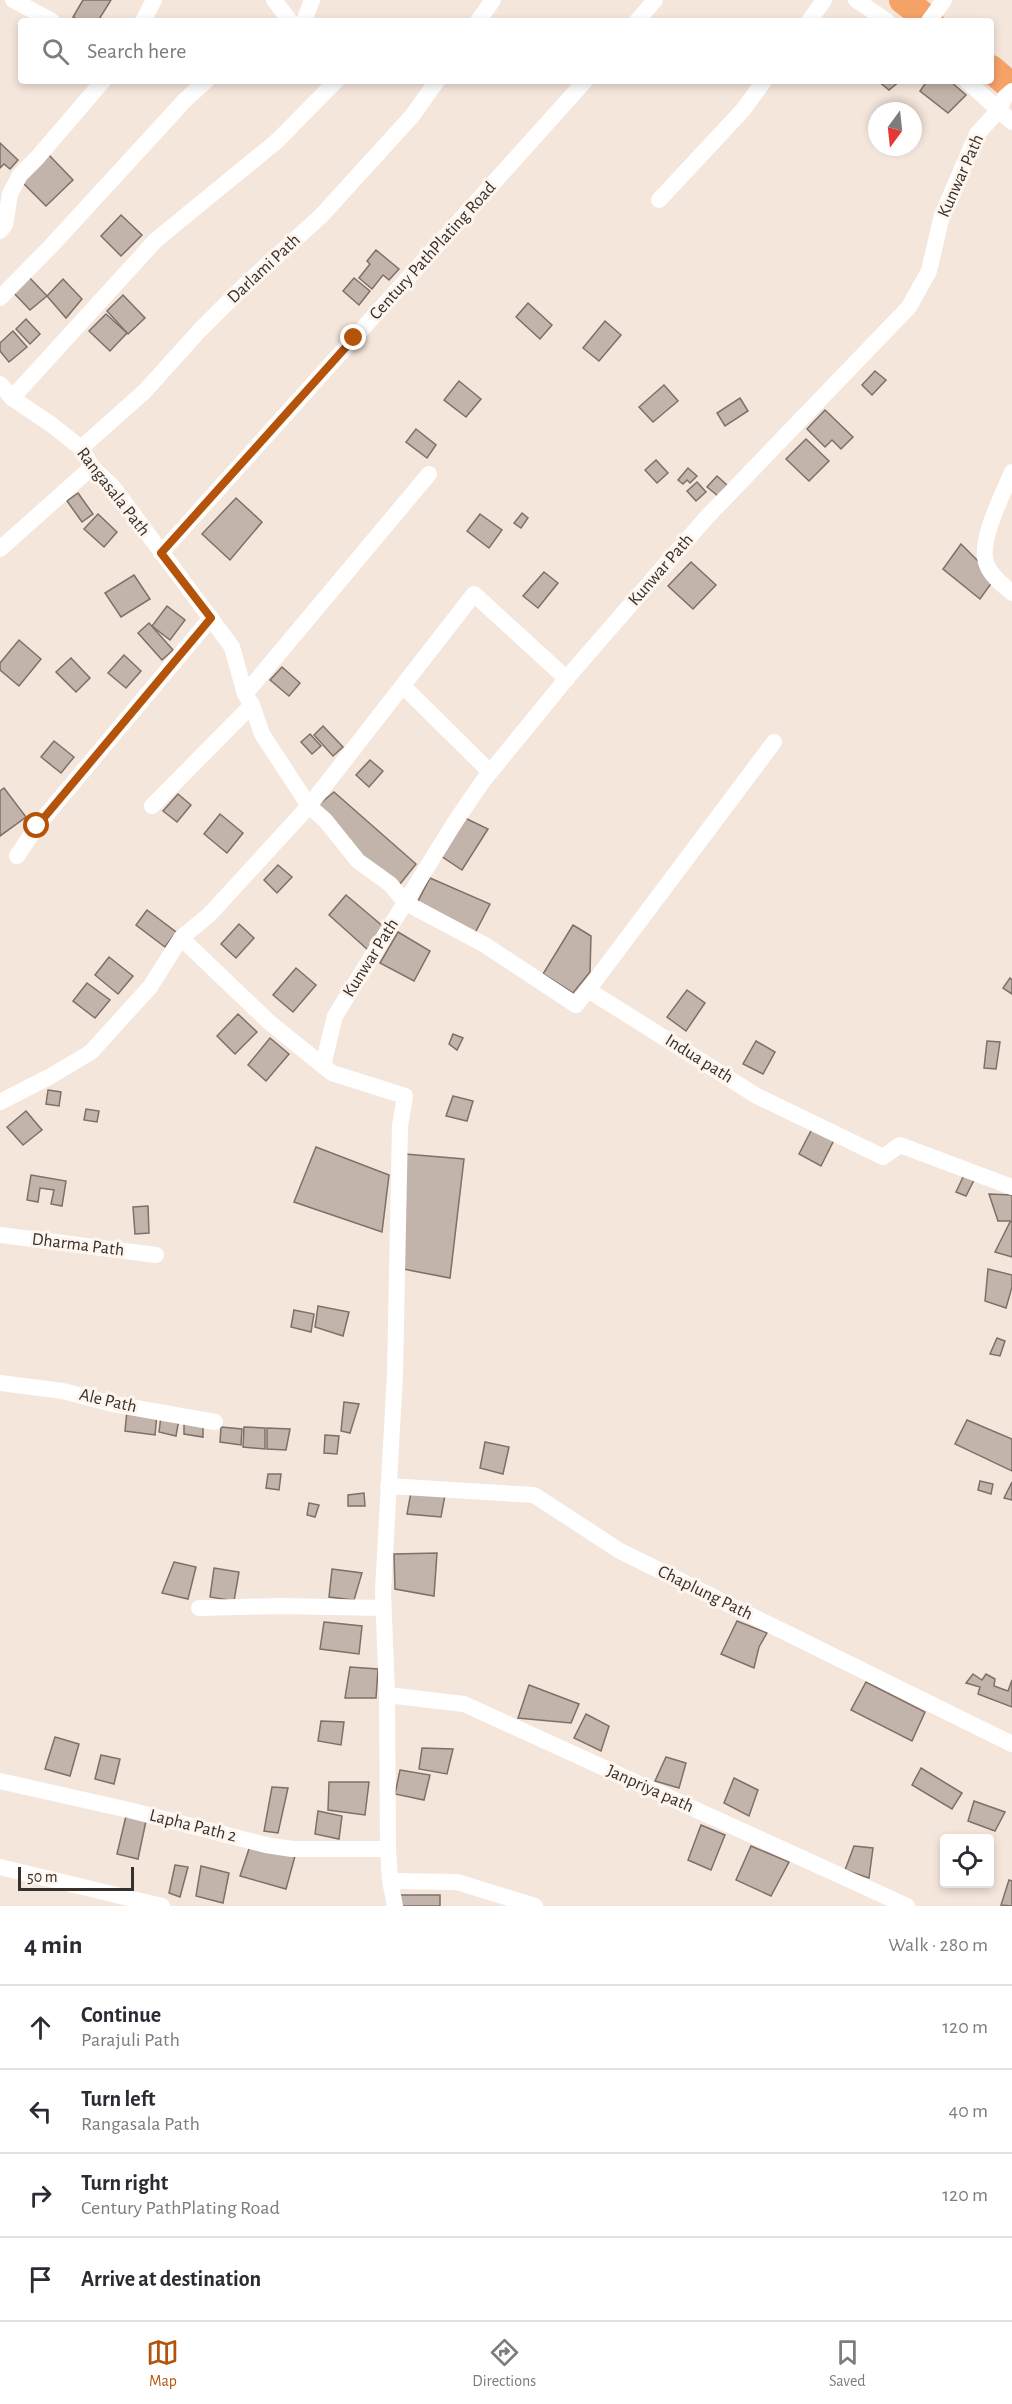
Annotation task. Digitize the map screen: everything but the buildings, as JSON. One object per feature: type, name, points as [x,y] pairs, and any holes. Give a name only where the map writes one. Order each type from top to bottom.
[{"type":"street","points":[[13,0],[31,4],[48,18]]},
{"type":"street","points":[[145,18],[154,0]]},
{"type":"street","points":[[274,0],[288,18]]},
{"type":"street","points":[[305,18],[312,0]]},
{"type":"street","points":[[480,18],[493,0]]},
{"type":"street","points":[[640,18],[655,0]]},
{"type":"street","points":[[811,18],[824,0]]},
{"type":"street","points":[[856,0],[883,18]]},
{"type":"street","points":[[931,18],[944,0]]},
{"type":"street","points":[[0,231],[5,225],[10,194],[20,175],[100,84]]},
{"type":"street","points":[[0,298],[203,84]]},
{"type":"street","points":[[12,398],[156,240],[277,141],[333,84]]},
{"type":"street","name":"Darlami Path","points":[[81,448],[145,391],[199,331],[247,283],[321,216],[412,116],[435,84]]},
{"type":"street","name":"Century PathPlating Road","points":[[161,553],[582,84]]},
{"type":"street","points":[[659,200],[743,110],[762,84]]},
{"type":"street","points":[[970,84],[1012,122]]},
{"type":"street","name":"Kunwar Path","points":[[323,1065],[335,1016],[455,822],[490,772],[706,518],[909,307],[929,271],[942,214],[977,134],[1012,91]]},
{"type":"street","name":"Rangasala Path","points":[[0,384],[12,398],[81,448],[92,467],[113,487],[232,647],[248,700],[262,734],[309,806],[325,820],[358,861],[390,884],[406,903]]},
{"type":"street","points":[[0,549],[92,467]]},
{"type":"street","points":[[1012,472],[985,542],[984,555],[986,565],[995,578],[1012,593]]},
{"type":"street","points":[[152,806],[248,700],[429,474]]},
{"type":"street","points":[[0,1102],[91,1052],[150,987],[180,938],[209,915],[309,806],[474,594],[567,679]]},
{"type":"street","points":[[17,856],[37,826],[211,618]]},
{"type":"street","points":[[403,686],[490,772]]},
{"type":"street","points":[[406,903],[485,945],[576,1005],[774,742]]},
{"type":"street","points":[[180,938],[269,1022],[332,1073],[405,1096],[400,1126],[395,1372],[383,1608],[387,1695],[388,1849],[390,1881],[395,1906]]},
{"type":"street","name":"Indua path","points":[[588,990],[757,1096],[883,1157],[900,1145],[1012,1186]]},
{"type":"street","name":"Dharma Path","points":[[0,1235],[156,1255]]},
{"type":"street","name":"Ale Path","points":[[0,1383],[63,1391],[113,1404],[215,1422]]},
{"type":"street","name":"Chaplung Path","points":[[388,1486],[534,1495],[620,1551],[1012,1744]]},
{"type":"street","points":[[199,1608],[280,1606],[383,1608]]},
{"type":"street","name":"Janpriya path","points":[[387,1695],[464,1704],[907,1906]]},
{"type":"street","name":"Lapha Path 2","points":[[0,1781],[133,1811],[266,1845],[292,1849],[388,1849]]},
{"type":"street","points":[[0,1867],[162,1906]]},
{"type":"street","points":[[390,1881],[457,1882],[534,1906]]},
{"type":"waterway","points":[[903,0],[926,18]]},
{"type":"waterway","points":[[994,72],[1012,87]]},
{"type":"route","points":[[37,826],[211,618],[161,553],[354,338]]}]
